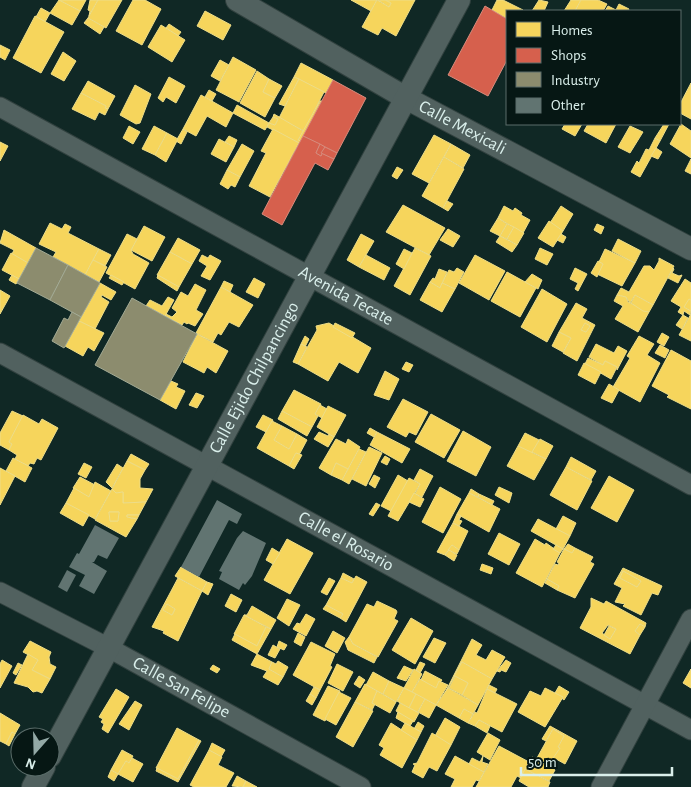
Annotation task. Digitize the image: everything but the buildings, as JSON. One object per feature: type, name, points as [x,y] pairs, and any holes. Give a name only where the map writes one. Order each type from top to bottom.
[{"type":"street","name":"Calle Mexicali","points":[[237,0],[406,98],[691,249]]},
{"type":"street","name":"Calle Ejido Chilpancingo","points":[[60,738],[459,0]]},
{"type":"street","name":"Avenida Tecate","points":[[0,108],[691,485]]},
{"type":"street","name":"Calle el Rosario","points":[[0,353],[691,730]]},
{"type":"street","name":"Calle San Felipe","points":[[0,592],[109,648],[361,787]]},
{"type":"street","points":[[601,787],[691,620]]}]
